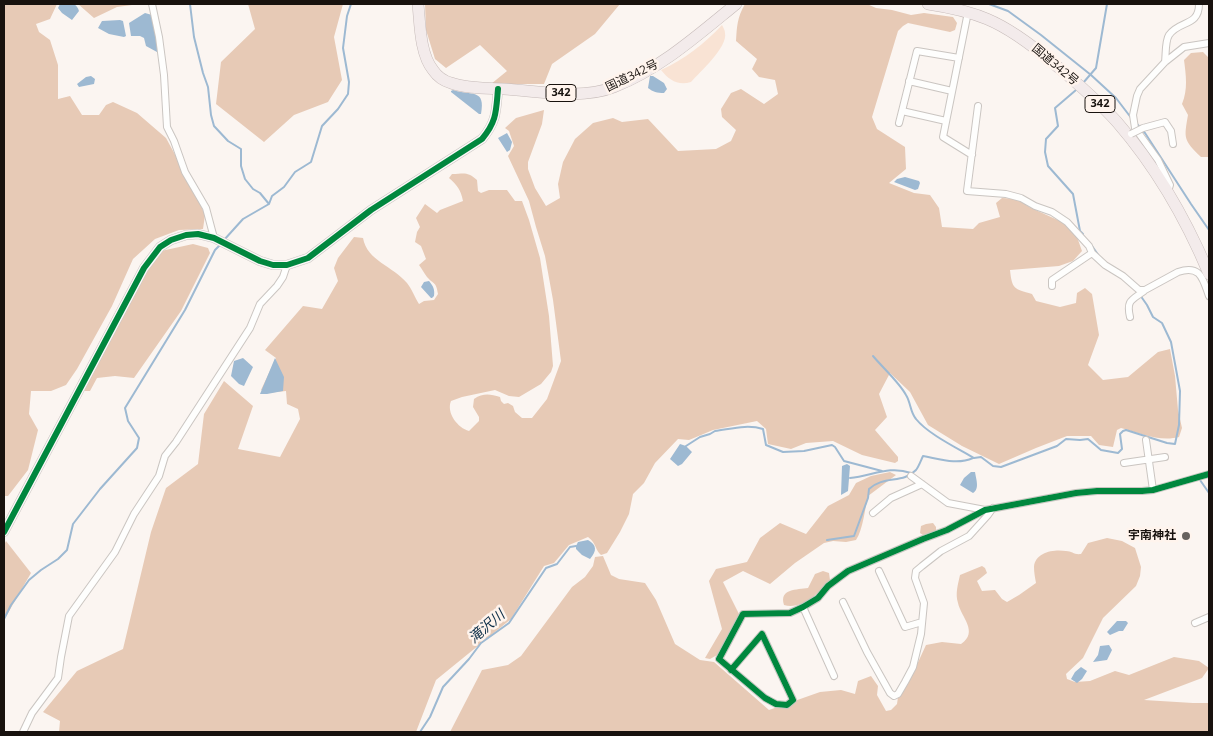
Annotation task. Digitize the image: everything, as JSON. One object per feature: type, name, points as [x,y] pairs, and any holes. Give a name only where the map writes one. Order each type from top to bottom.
[{"type":"highway","name":"国道342号","points":[[418,4],[425,56],[432,70],[443,79],[452,84],[470,87],[578,94],[600,92],[613,88],[646,71],[690,42],[736,4]]},
{"type":"highway","name":"国道342号","points":[[930,4],[968,12],[1006,28],[1062,70],[1098,103],[1129,134],[1168,192],[1188,227],[1209,274]]},
{"type":"street","points":[[152,4],[164,75],[168,127],[185,172],[206,208],[214,238]]},
{"type":"street","points":[[1164,62],[1167,51],[1166,40],[1174,28],[1193,20],[1199,10],[1199,4]]},
{"type":"street","points":[[968,12],[943,137],[972,155]]},
{"type":"street","points":[[1168,192],[1170,186],[1158,160],[1136,128],[1132,115],[1140,89],[1164,62],[1184,47],[1209,44]]},
{"type":"street","points":[[899,123],[916,50],[959,58]]},
{"type":"street","points":[[909,82],[952,91]]},
{"type":"street","points":[[4,532],[144,268],[160,247],[186,235],[198,234],[214,238],[260,261],[273,265],[287,265],[308,258],[371,210],[482,139],[491,129],[494,120],[498,89]]},
{"type":"street","points":[[978,106],[968,191],[1006,194],[1021,198],[1034,206],[1052,212],[1067,222],[1089,246],[1092,253],[1105,265],[1123,276],[1139,290],[1146,290]]},
{"type":"street","points":[[902,111],[946,121]]},
{"type":"street","points":[[1129,134],[1165,122],[1171,131],[1173,144]]},
{"type":"street","points":[[1052,286],[1052,280],[1092,253]]},
{"type":"street","points":[[23,732],[32,713],[58,678],[69,616],[115,552],[134,514],[159,476],[165,456],[250,328],[260,304],[283,277],[287,265]]},
{"type":"street","points":[[1130,317],[1128,308],[1130,302],[1146,290],[1183,270],[1193,270],[1201,275],[1209,296]]},
{"type":"street","points":[[1146,440],[1153,490]]},
{"type":"street","points":[[1124,464],[1165,457]]},
{"type":"street","points":[[731,670],[762,634],[793,700],[787,705],[776,704],[765,698],[731,670],[719,659],[743,614],[790,613],[804,607],[818,598],[828,586],[848,571],[947,530],[985,510],[1076,493],[1153,490],[1209,474]]},
{"type":"street","points":[[911,476],[948,503],[985,510]]},
{"type":"street","points":[[873,514],[891,498],[922,484]]},
{"type":"street","points":[[843,602],[867,652],[892,695],[898,694],[912,668],[920,642],[924,603],[915,578],[916,571],[941,551],[969,536],[992,508]]},
{"type":"street","points":[[879,571],[905,628],[922,622]]},
{"type":"street","points":[[804,607],[834,676]]},
{"type":"street","points":[[1195,624],[1209,617]]},
{"type":"shaded area","points":[[4,4],[57,4],[50,19],[36,24],[39,32],[50,40],[58,65],[58,99],[70,96],[82,115],[99,115],[106,105],[113,102],[137,113],[166,138],[191,184],[205,215],[203,229],[179,230],[155,239],[133,259],[112,306],[66,385],[51,391],[31,391],[29,414],[38,430],[28,470],[8,496],[4,496]]},
{"type":"shaded area","points":[[78,4],[133,4],[117,7],[94,18]]},
{"type":"shaded area","points":[[248,4],[343,4],[334,37],[342,80],[328,102],[294,115],[264,142],[216,104],[221,62],[255,29]]},
{"type":"shaded area","points":[[425,4],[620,4],[595,34],[552,64],[544,84],[491,84],[507,71],[480,45],[446,68],[435,59],[426,30]]},
{"type":"shaded area","points":[[745,4],[867,4],[876,8],[911,15],[924,13],[953,17],[957,23],[955,30],[950,32],[908,23],[898,31],[872,117],[877,129],[905,147],[906,169],[889,183],[914,193],[930,195],[939,208],[942,227],[973,229],[979,223],[1000,217],[996,203],[1002,198],[1018,199],[1029,207],[1062,222],[1077,237],[1082,251],[1073,261],[1059,266],[1010,270],[1013,285],[1021,291],[1032,294],[1036,301],[1060,307],[1076,303],[1077,293],[1085,288],[1092,294],[1099,335],[1088,365],[1103,380],[1128,377],[1158,352],[1170,349],[1182,428],[1179,437],[1157,438],[1121,428],[1117,430],[1113,447],[1099,445],[1091,436],[1067,436],[999,464],[962,446],[928,425],[910,392],[890,373],[879,394],[887,417],[875,430],[898,457],[898,461],[895,463],[862,455],[833,441],[806,443],[791,449],[768,444],[766,429],[757,421],[713,430],[689,440],[678,439],[655,463],[644,483],[633,494],[629,514],[607,553],[601,555],[588,537],[569,545],[554,563],[544,566],[511,619],[436,680],[416,732],[59,732],[60,721],[43,712],[77,671],[123,649],[151,532],[166,488],[198,464],[204,414],[224,381],[253,406],[238,449],[280,457],[300,419],[298,409],[287,404],[286,391],[267,393],[261,390],[276,358],[265,350],[303,306],[322,309],[338,281],[334,268],[338,258],[354,237],[363,238],[365,246],[375,258],[407,283],[419,304],[424,301],[434,300],[438,294],[436,287],[419,265],[426,259],[421,246],[415,242],[420,227],[416,218],[425,204],[437,213],[463,201],[458,188],[449,178],[452,174],[471,175],[477,180],[478,191],[481,193],[489,190],[507,190],[515,201],[522,201],[540,258],[549,316],[553,366],[551,372],[541,384],[519,397],[509,396],[495,390],[451,401],[450,410],[457,423],[469,431],[479,421],[479,417],[473,407],[474,399],[484,395],[500,397],[504,404],[508,403],[513,406],[515,412],[522,418],[532,418],[547,399],[561,361],[545,256],[529,201],[508,156],[514,146],[509,131],[505,128],[516,118],[544,110],[542,124],[528,162],[528,169],[535,188],[546,206],[560,198],[558,184],[563,162],[575,139],[593,123],[613,118],[622,122],[648,119],[678,151],[716,149],[731,141],[736,130],[722,117],[721,109],[731,93],[741,89],[764,104],[778,94],[775,80],[759,77],[752,69],[757,59],[736,41],[737,26]]},
{"type":"shaded area","points":[[722,25],[725,39],[722,45],[691,82],[678,83],[667,77],[661,70],[694,51]]},
{"type":"shaded area","points":[[1203,52],[1209,58],[1209,157],[1201,157],[1188,142],[1186,129],[1188,115],[1182,104],[1186,88],[1184,60],[1191,53]]},
{"type":"shaded area","points":[[193,244],[208,248],[210,253],[181,311],[134,378],[115,376],[97,378],[90,391],[85,391],[82,387],[147,269],[161,251]]},
{"type":"shaded area","points":[[890,472],[896,475],[868,496],[862,525],[856,540],[824,543],[795,563],[770,584],[743,571],[723,582],[739,614],[719,654],[710,659],[705,658],[722,629],[709,581],[716,569],[747,562],[760,538],[780,523],[806,534],[828,506],[849,495],[856,483],[871,476]]},
{"type":"shaded area","points":[[933,523],[936,531],[923,535],[920,533],[921,526]]},
{"type":"shaded area","points":[[1107,538],[1122,541],[1135,548],[1141,567],[1140,576],[1136,586],[1103,618],[1083,658],[1066,674],[1067,679],[1075,682],[1090,681],[1115,671],[1129,675],[1174,657],[1199,661],[1209,668],[1202,678],[1144,700],[1209,703],[1209,732],[450,732],[482,670],[508,665],[521,656],[572,587],[585,577],[593,566],[595,557],[603,556],[611,575],[619,579],[645,583],[656,600],[675,644],[700,660],[714,662],[769,710],[820,692],[841,690],[855,694],[858,681],[871,676],[878,686],[877,695],[886,711],[891,710],[897,704],[898,697],[908,684],[926,645],[942,642],[961,644],[969,635],[969,629],[957,600],[960,575],[982,566],[987,573],[977,581],[982,591],[995,590],[1007,602],[1036,583],[1034,567],[1035,562],[1041,555],[1056,551],[1081,554],[1088,543]]},
{"type":"shaded area","points":[[6,541],[31,573],[4,620],[4,545]]},
{"type":"shaded area","points":[[823,571],[829,573],[830,580],[821,590],[804,603],[791,606],[784,605],[783,599],[786,593],[808,588],[815,574]]},
{"type":"water","points":[[60,4],[74,4],[79,11],[72,20],[58,8]]},
{"type":"water","points":[[145,13],[152,15],[159,52],[146,46],[144,38],[131,36],[129,23]]},
{"type":"water","points":[[102,21],[123,21],[126,36],[124,37],[109,34],[98,28]]},
{"type":"water","points":[[91,76],[95,79],[94,84],[79,87],[77,84],[86,77]]},
{"type":"water","points":[[650,76],[664,83],[667,89],[664,93],[655,92],[648,88]]},
{"type":"water","points":[[453,90],[479,97],[482,106],[481,114],[451,92]]},
{"type":"water","points":[[507,133],[512,142],[510,150],[507,152],[498,138]]},
{"type":"water","points":[[905,177],[919,181],[918,189],[915,190],[894,182]]},
{"type":"water","points":[[429,281],[434,289],[434,296],[432,298],[421,287],[424,282]]},
{"type":"water","points":[[243,358],[253,367],[244,386],[231,376],[234,361]]},
{"type":"water","points":[[275,358],[284,377],[283,391],[260,394]]},
{"type":"water","points":[[680,444],[686,446],[692,452],[678,466],[670,459]]},
{"type":"water","points":[[847,464],[850,466],[848,491],[841,495],[842,466]]},
{"type":"water","points":[[971,472],[975,472],[977,484],[973,493],[960,485]]},
{"type":"water","points":[[588,540],[595,548],[590,559],[576,549],[578,542]]},
{"type":"water","points":[[1117,621],[1126,621],[1128,623],[1123,631],[1110,635],[1107,632]]},
{"type":"water","points":[[1109,645],[1112,650],[1107,660],[1093,662],[1098,655],[1100,646]]},
{"type":"water","points":[[1081,667],[1087,671],[1077,683],[1071,679]]},
{"type":"waterway","points":[[190,4],[194,37],[208,87],[214,126],[228,141],[241,149],[241,166],[245,179],[269,204]]},
{"type":"waterway","points":[[224,240],[243,219],[269,204],[272,196],[284,187],[295,172],[311,162],[322,126],[338,109],[348,94],[349,82],[343,48],[347,16],[351,4]]},
{"type":"waterway","points":[[989,4],[1008,11],[1091,75],[1116,98],[1132,119]]},
{"type":"waterway","points":[[1083,83],[1096,68],[1107,4]]},
{"type":"waterway","points":[[1076,90],[1055,108],[1058,126],[1046,139],[1045,152],[1048,166],[1073,194],[1080,231],[1083,234]]},
{"type":"waterway","points":[[1137,124],[1145,133],[1209,230]]},
{"type":"waterway","points":[[4,619],[11,605],[29,580],[67,550],[73,524],[100,489],[137,448],[139,438],[128,421],[125,408],[185,310],[215,250],[221,244]]},
{"type":"waterway","points":[[1092,246],[1099,256]]},
{"type":"waterway","points":[[873,356],[903,390],[914,416],[921,425],[951,445],[974,458],[981,457],[993,466],[1001,467],[1057,446],[1066,439],[1088,439],[1101,450],[1118,453],[1122,449],[1120,434],[1126,430],[1175,444],[1179,425],[1180,391],[1171,342],[1162,323],[1153,317],[1140,295]]},
{"type":"waterway","points":[[686,446],[700,437],[715,431],[751,427],[763,429],[766,445],[783,452],[804,451],[832,445],[844,461],[882,471]]},
{"type":"waterway","points":[[827,540],[854,536],[868,498],[869,489],[881,482],[911,474],[916,470],[923,456],[955,461],[973,458]]},
{"type":"waterway","points":[[850,478],[895,470],[911,473]]},
{"type":"waterway","points":[[1200,480],[1209,493]]},
{"type":"waterway","name":"滝沢川","points":[[420,732],[430,717],[443,687],[481,643],[509,623],[546,568],[557,564],[570,547],[576,546]]},
{"type":"cycle path","points":[[4,532],[144,268],[160,247],[171,240],[186,235],[198,234],[214,238],[260,261],[273,265],[287,265],[308,258],[371,210],[482,139],[493,121],[498,89]]},
{"type":"cycle path","points":[[731,670],[762,634],[793,700],[787,705],[776,704],[765,698],[719,659],[743,614],[790,613],[818,598],[828,586],[848,571],[947,530],[985,510],[1076,493],[1153,490],[1209,474]]},
{"type":"place","name":"宇南神社","points":[[1186,536]]}]
